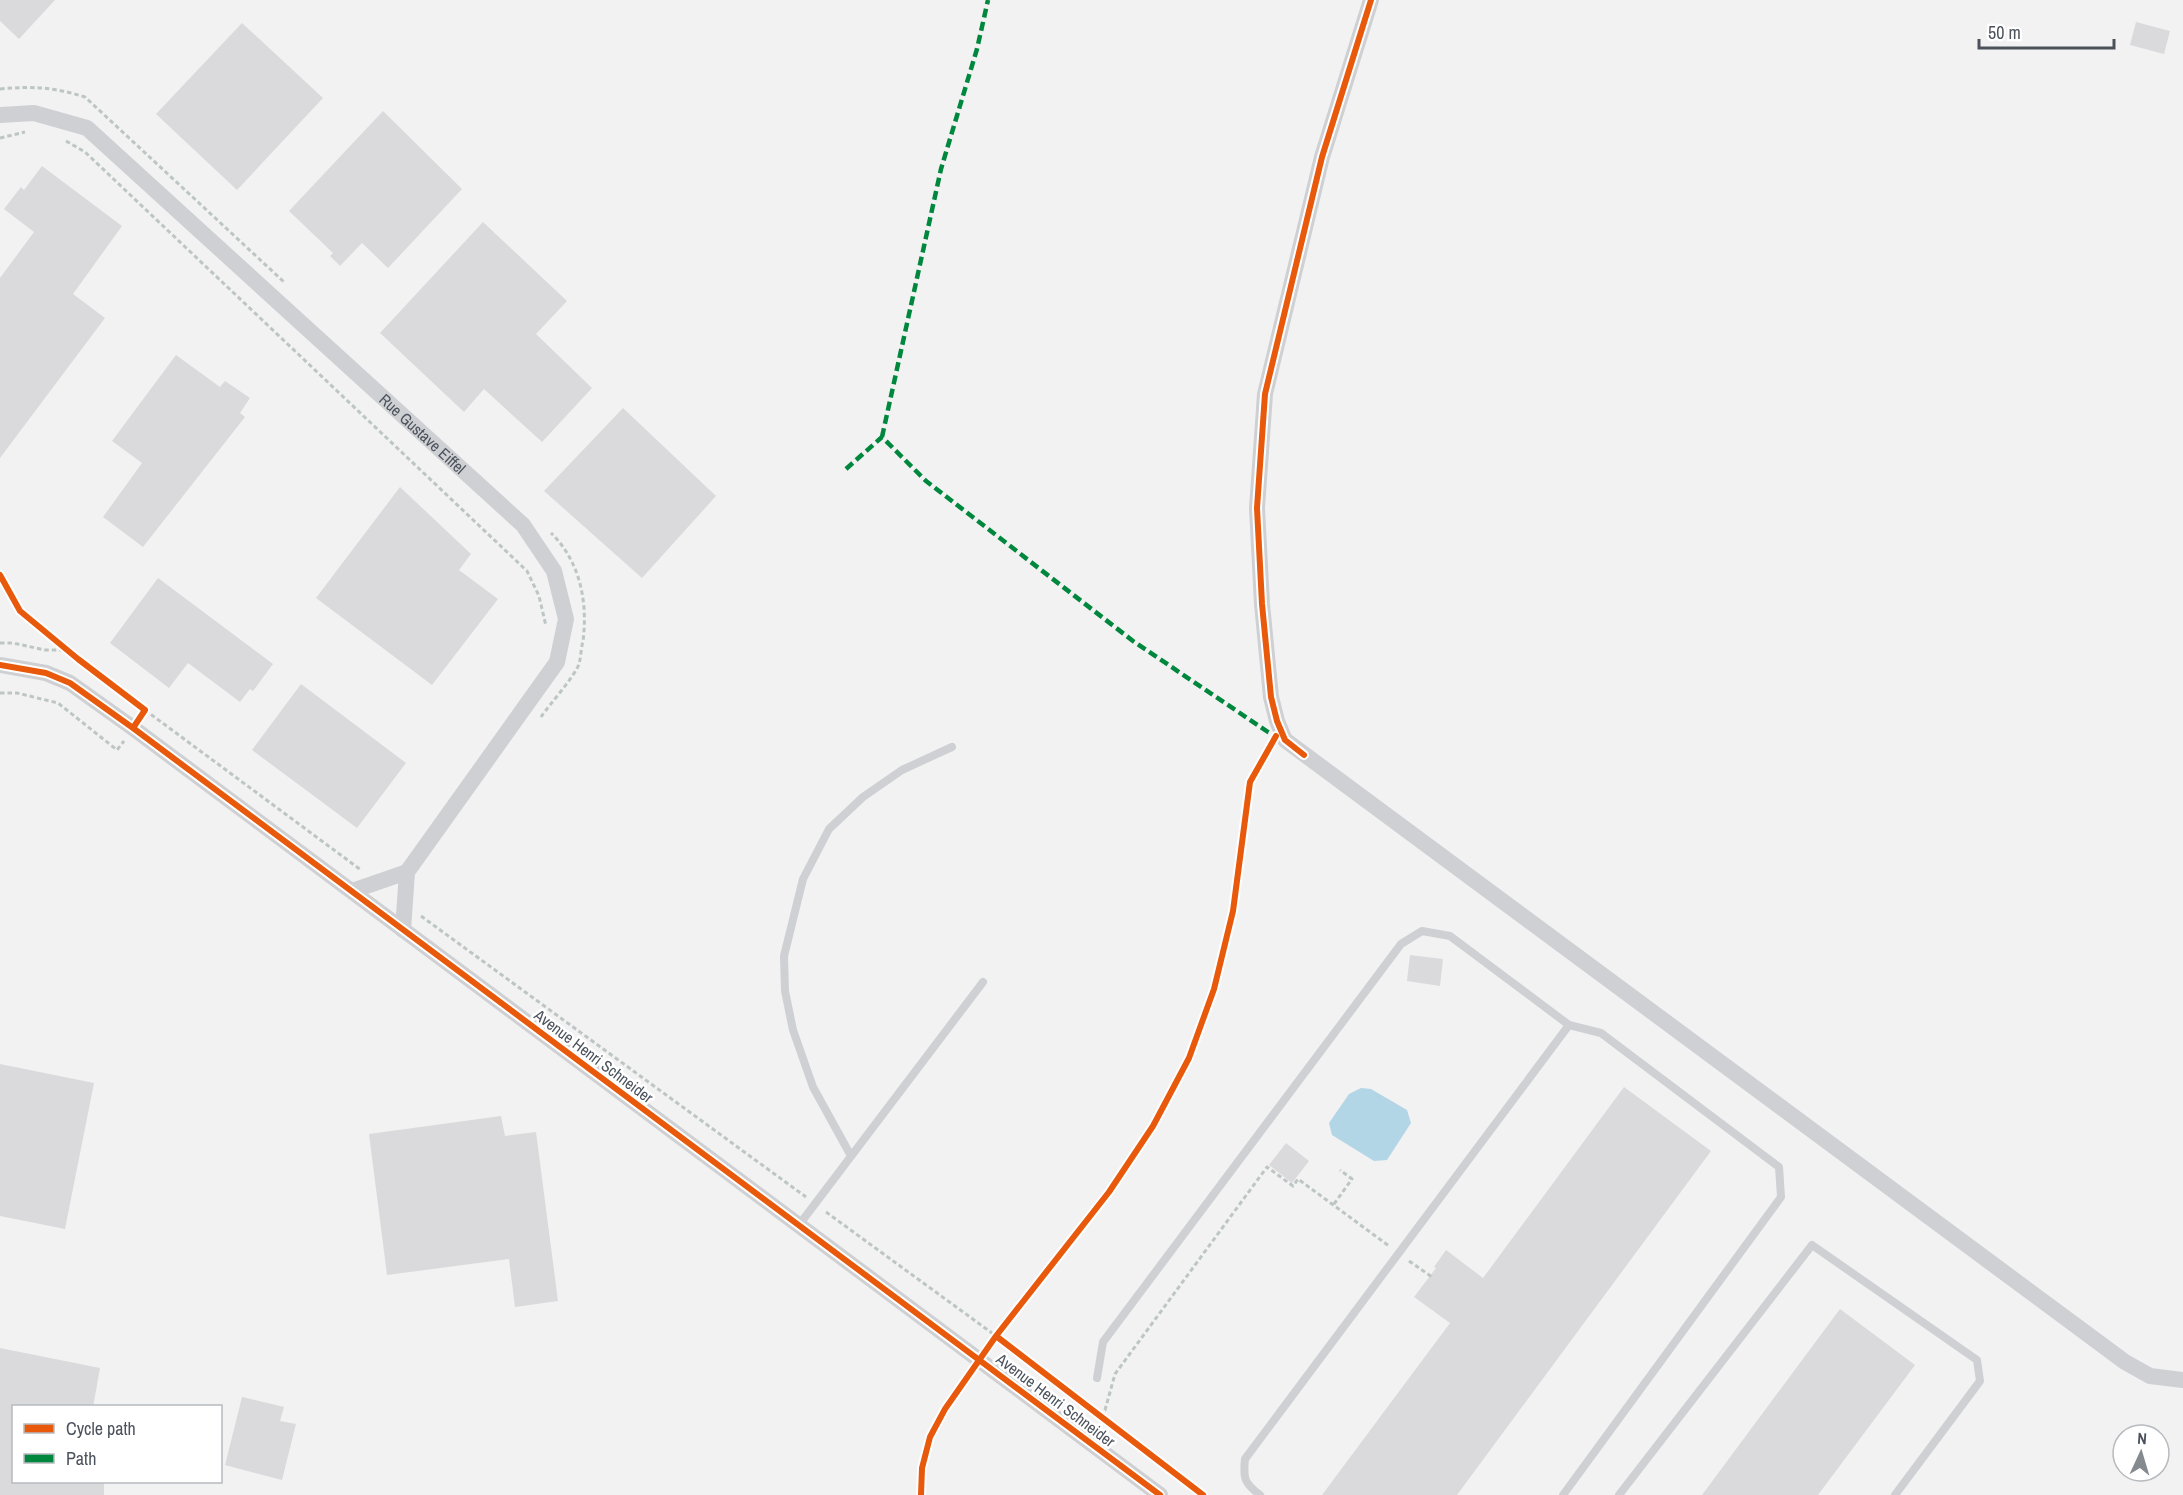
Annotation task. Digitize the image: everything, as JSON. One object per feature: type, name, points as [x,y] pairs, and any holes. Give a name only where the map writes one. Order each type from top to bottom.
[{"type":"street","points":[[1371,0],[1323,157],[1265,394],[1257,508],[1271,698],[1285,740],[2124,1362],[2150,1376],[2183,1380]]},
{"type":"street","name":"Rue Gustave Eiffel","points":[[0,115],[34,112],[87,128],[523,525],[554,571],[566,619],[557,662],[407,872]]},
{"type":"street","name":"Avenue Henri Schneider","points":[[0,665],[46,673],[70,683],[133,728],[1160,1495]]},
{"type":"street","points":[[352,891],[407,872],[403,930]]},
{"type":"lane","points":[[851,1156],[813,1087],[793,1030],[784,991],[784,956],[803,879],[829,829],[863,797],[902,770],[952,747]]},
{"type":"lane","points":[[1097,1378],[1103,1342],[1401,944],[1422,931],[1450,936],[1569,1025],[1601,1033],[1779,1167],[1781,1197],[1563,1495]]},
{"type":"lane","points":[[799,1225],[983,982]]},
{"type":"lane","points":[[1260,1495],[1250,1487],[1243,1476],[1245,1459],[1569,1025]]},
{"type":"lane","points":[[1619,1495],[1812,1245],[1977,1360],[1980,1381],[1895,1495]]},
{"type":"path","points":[[0,89],[55,88],[85,97],[288,285]]},
{"type":"path","points":[[0,138],[33,131]]},
{"type":"path","points":[[66,141],[85,152],[527,571],[539,596],[546,630]]},
{"type":"path","points":[[327,381],[345,363]]},
{"type":"path","points":[[537,723],[579,665],[585,621],[584,595],[575,568],[561,543],[544,527]]},
{"type":"path","points":[[0,643],[13,643],[45,650],[67,650]]},
{"type":"path","points":[[0,693],[16,693],[58,704],[117,750],[133,728]]},
{"type":"path","points":[[145,710],[379,881]]},
{"type":"path","points":[[405,900],[420,914],[1005,1343]]},
{"type":"path","points":[[1099,1415],[1105,1410],[1115,1374],[1267,1167],[1293,1186],[1298,1179],[1432,1277]]},
{"type":"path","points":[[1333,1205],[1352,1179],[1341,1170]]},
{"type":"path","points":[[1090,1408],[1108,1422]]},
{"type":"water","points":[[1361,1088],[1371,1089],[1407,1110],[1411,1123],[1387,1160],[1374,1161],[1332,1135],[1329,1123],[1349,1094]]},
{"type":"building","points":[[0,0],[55,0],[19,39],[0,21]]},
{"type":"building","points":[[2136,22],[2170,31],[2164,54],[2130,45]]},
{"type":"building","points":[[242,23],[323,98],[237,190],[156,114]]},
{"type":"building","points":[[383,111],[462,189],[388,268],[362,243],[340,266],[330,256],[333,253],[289,211]]},
{"type":"building","points":[[42,166],[122,226],[73,294],[105,318],[0,458],[0,278],[34,232],[4,209],[21,187],[24,190]]},
{"type":"building","points":[[483,222],[567,301],[536,334],[592,388],[542,442],[484,389],[464,412],[380,333]]},
{"type":"building","points":[[176,355],[220,387],[225,381],[250,398],[240,413],[245,417],[143,547],[103,517],[142,463],[112,441]]},
{"type":"building","points":[[623,408],[716,496],[642,578],[544,491]]},
{"type":"building","points":[[400,487],[471,554],[459,570],[498,599],[432,685],[316,598]]},
{"type":"building","points":[[158,578],[273,664],[253,691],[250,689],[240,702],[188,663],[169,688],[110,643]]},
{"type":"building","points":[[301,684],[406,763],[357,828],[252,750]]},
{"type":"building","points":[[1410,955],[1443,959],[1440,986],[1407,981]]},
{"type":"building","points":[[0,1064],[94,1083],[65,1229],[0,1216]]},
{"type":"building","points":[[1624,1087],[1711,1151],[1457,1495],[1322,1495],[1450,1323],[1414,1297],[1436,1268],[1434,1267],[1446,1250],[1483,1278]]},
{"type":"building","points":[[501,1116],[505,1136],[536,1132],[558,1301],[515,1307],[509,1259],[387,1275],[369,1134]]},
{"type":"building","points":[[1286,1143],[1309,1161],[1292,1183],[1269,1165]]},
{"type":"building","points":[[1840,1309],[1915,1365],[1818,1495],[1702,1495]]},
{"type":"building","points":[[0,1348],[100,1368],[93,1405],[12,1405],[12,1483],[104,1483],[104,1495],[0,1495]]},
{"type":"building","points":[[242,1397],[284,1407],[280,1421],[296,1424],[282,1480],[225,1465]]},
{"type":"marked path","points":[[882,437],[941,169],[977,49],[988,0]]},
{"type":"marked path","points":[[846,469],[882,437],[926,481],[1133,641],[1280,738]]},
{"type":"cycle path","points":[[1304,755],[1285,740],[1271,697],[1262,604],[1257,508],[1265,394],[1322,157],[1371,0]]},
{"type":"cycle path","points":[[0,575],[20,611],[145,710],[133,728]]},
{"type":"cycle path","points":[[0,665],[46,673],[70,683],[133,728],[1160,1495]]},
{"type":"cycle path","points":[[921,1495],[922,1468],[930,1437],[945,1409],[996,1336],[1109,1192],[1153,1126],[1189,1058],[1214,989],[1233,911],[1250,782],[1276,736]]},
{"type":"cycle path","points":[[996,1336],[1203,1495]]}]
